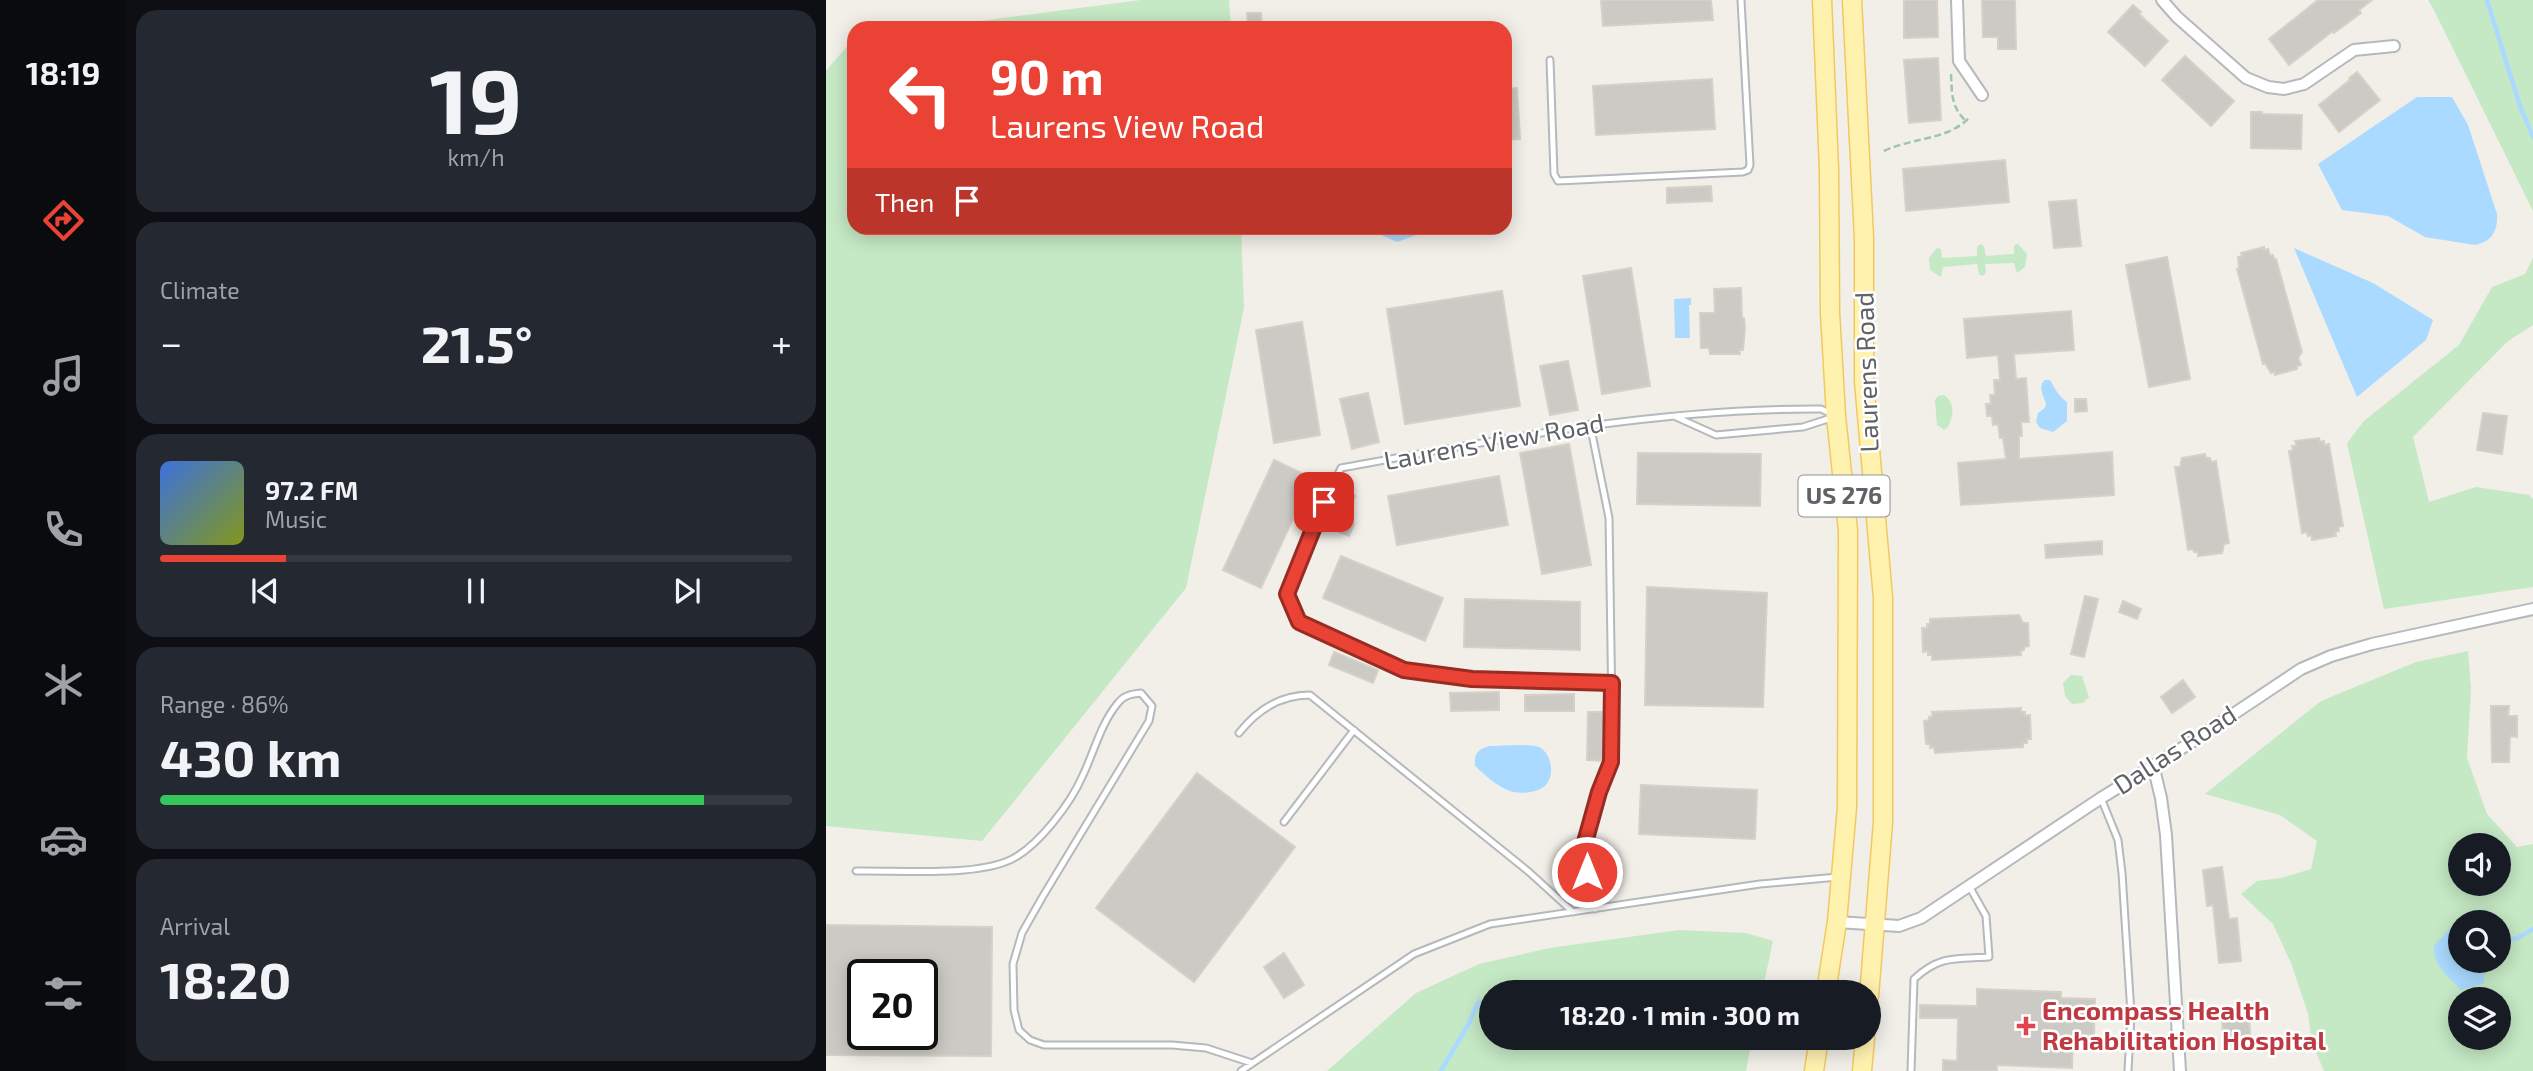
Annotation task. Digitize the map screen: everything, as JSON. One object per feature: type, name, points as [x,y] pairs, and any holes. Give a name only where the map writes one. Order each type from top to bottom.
[{"type":"main road","name":"Laurens Road","points":[[1822,0],[1830,313],[1836,416],[1848,531],[1847,807],[1837,922],[1828,980]]},
{"type":"main road","name":"Laurens Road","points":[[1852,0],[1864,237],[1864,381],[1883,598],[1883,822],[1870,980]]},
{"type":"main road","points":[[1824,42],[1855,38]]},
{"type":"main road","points":[[1836,416],[1867,416]]},
{"type":"main road","points":[[1814,1071],[1817,1050]]},
{"type":"main road","points":[[1862,1071],[1864,1050]]},
{"type":"street","points":[[1957,0],[1959,61],[1982,95]]},
{"type":"street","points":[[2162,0],[2177,17],[2246,78],[2268,87],[2284,89],[2304,84],[2354,50],[2394,46]]},
{"type":"street","name":"Dallas Road","points":[[1837,922],[1899,926],[1914,921],[2301,668],[2331,656],[2385,641],[2533,609]]},
{"type":"street","points":[[2152,765],[2161,798],[2166,835],[2180,1071]]},
{"type":"lane","points":[[1550,60],[1554,174],[1558,181],[1743,172],[1751,165],[1741,0]]},
{"type":"lane","name":"Laurens View Road","points":[[1612,683],[1472,679],[1404,670],[1299,622],[1287,594],[1315,520],[1341,468],[1590,424],[1716,411],[1780,408],[1821,409],[1836,416]]},
{"type":"lane","name":"Laurens View Road","points":[[1676,417],[1716,435],[1803,427],[1836,416]]},
{"type":"lane","points":[[1590,424],[1609,518],[1612,683],[1611,762],[1599,792],[1582,853],[1595,909]]},
{"type":"lane","points":[[856,871],[960,870],[995,865],[1012,859],[1032,845],[1058,815],[1082,778],[1094,747],[1119,701],[1131,694],[1142,694],[1152,706],[1153,712],[1149,721],[1022,933],[1013,964],[1014,1010],[1019,1030],[1030,1040],[1044,1045],[1195,1047],[1252,1063]]},
{"type":"lane","points":[[1239,733],[1251,717],[1291,695],[1310,695],[1529,872],[1573,912]]},
{"type":"lane","points":[[1284,822],[1354,730]]},
{"type":"lane","points":[[2101,797],[2118,840],[2122,873],[2131,1014],[2128,1071]]},
{"type":"lane","points":[[1241,1071],[1414,954],[1490,924],[1760,884],[1841,877]]},
{"type":"lane","points":[[1911,1071],[1914,979],[1930,965],[1948,959],[1989,957],[1986,916],[1969,886]]},
{"type":"path","points":[[1884,151],[1952,132],[1970,117]]},
{"type":"green space","points":[[1141,0],[1229,0],[1230,21],[980,21]]},
{"type":"green space","points":[[2428,0],[2533,0],[2533,211],[2433,8]]},
{"type":"green space","points":[[847,46],[847,235],[1241,235],[1244,308],[1186,588],[982,841],[826,826],[826,71]]},
{"type":"green space","points":[[1980,244],[1984,246],[1986,256],[2014,254],[2014,245],[2018,244],[2027,254],[2025,267],[2017,273],[2014,263],[1985,264],[1986,273],[1982,276],[1977,264],[1943,267],[1941,277],[1930,270],[1929,258],[1937,248],[1941,249],[1942,258],[1977,256],[1977,247]]},
{"type":"green space","points":[[2533,258],[2533,325],[2508,341],[2413,437],[2429,502],[2476,487],[2529,495],[2533,499],[2533,587],[2384,609],[2347,443],[2364,421],[2459,345],[2492,287],[2525,274]]},
{"type":"green space","points":[[1944,395],[1950,402],[1952,414],[1948,427],[1944,430],[1937,425],[1935,400]]},
{"type":"green space","points":[[2468,651],[2471,689],[2467,758],[2487,814],[2504,833],[2448,833],[2448,896],[2511,896],[2511,840],[2517,847],[2533,844],[2533,1071],[2324,1071],[2312,1043],[2308,1013],[2291,963],[2273,924],[2241,894],[2257,881],[2281,878],[2311,869],[2317,841],[2280,815],[2205,794],[2321,701],[2416,662]]},
{"type":"green space","points":[[2071,675],[2082,676],[2089,697],[2083,703],[2072,704],[2065,696],[2063,683]]},
{"type":"green space","points":[[1679,930],[1746,933],[1773,941],[1765,980],[1479,980],[1479,1050],[1750,1050],[1746,1071],[1327,1071],[1416,993],[1479,964],[1550,948]]},
{"type":"water","points":[[2417,97],[2452,97],[2468,125],[2497,214],[2493,234],[2486,241],[2475,245],[2425,237],[2388,216],[2342,210],[2318,164]]},
{"type":"water","points":[[1382,235],[1416,235],[1397,242]]},
{"type":"water","points":[[2294,248],[2373,283],[2433,320],[2426,340],[2357,397]]},
{"type":"water","points":[[1691,298],[1690,338],[1675,338],[1674,299]]},
{"type":"water","points":[[2045,380],[2050,380],[2067,402],[2067,421],[2053,432],[2040,428],[2036,422],[2038,413],[2046,404],[2041,388]]},
{"type":"water","points":[[1522,745],[1544,750],[1551,767],[1546,784],[1535,791],[1521,793],[1495,783],[1475,766],[1478,752],[1490,746]]},
{"type":"water","points":[[2448,931],[2448,973],[2484,973],[2484,983],[2458,987],[2436,960],[2434,946]]},
{"type":"building","points":[[1601,0],[1711,0],[1713,20],[1603,26]]},
{"type":"building","points":[[1904,0],[1937,0],[1938,37],[1904,38]]},
{"type":"building","points":[[1982,0],[2015,0],[2016,49],[1998,49],[1998,37],[1983,37]]},
{"type":"building","points":[[2318,0],[2372,0],[2359,10],[2361,13],[2289,65],[2269,39]]},
{"type":"building","points":[[2133,5],[2168,41],[2145,66],[2108,32]]},
{"type":"building","points":[[1247,13],[1261,13],[1262,21],[1248,21]]},
{"type":"building","points":[[2185,56],[2234,101],[2211,126],[2162,80]]},
{"type":"building","points":[[1938,58],[1941,120],[1909,123],[1904,60]]},
{"type":"building","points":[[2357,72],[2380,100],[2339,132],[2319,105]]},
{"type":"building","points":[[1712,79],[1715,129],[1596,135],[1593,86]]},
{"type":"building","points":[[1512,88],[1517,88],[1520,139],[1512,140]]},
{"type":"building","points":[[2251,112],[2302,115],[2301,149],[2251,148]]},
{"type":"building","points":[[2005,160],[2009,202],[1906,211],[1903,169]]},
{"type":"building","points":[[1711,186],[1712,201],[1667,203],[1667,188]]},
{"type":"building","points":[[2076,200],[2081,246],[2054,248],[2049,202]]},
{"type":"building","points":[[2264,247],[2264,250],[2268,249],[2270,256],[2273,255],[2276,259],[2302,352],[2298,358],[2301,365],[2297,366],[2297,369],[2275,375],[2275,372],[2271,373],[2265,363],[2263,364],[2237,269],[2241,253]]},
{"type":"building","points":[[2167,257],[2190,379],[2149,387],[2126,265]]},
{"type":"building","points":[[1631,268],[1650,386],[1602,394],[1583,276]]},
{"type":"building","points":[[1741,288],[1745,328],[1743,350],[1739,350],[1740,354],[1710,354],[1709,348],[1701,348],[1700,313],[1715,313],[1714,289]]},
{"type":"building","points":[[1502,291],[1520,406],[1405,424],[1387,309]]},
{"type":"building","points":[[2071,311],[2074,350],[2014,354],[2016,379],[2026,378],[2029,422],[2021,422],[2019,459],[2112,452],[2114,495],[1961,505],[1958,463],[2006,459],[1998,424],[1993,425],[1992,416],[1987,416],[1986,404],[1991,404],[1990,395],[1995,395],[1994,380],[2000,380],[1998,355],[1967,358],[1964,319]]},
{"type":"building","points":[[1302,322],[1320,435],[1274,443],[1256,330]]},
{"type":"building","points":[[1568,361],[1578,410],[1550,415],[1540,366]]},
{"type":"building","points":[[1368,393],[1379,442],[1352,449],[1340,399]]},
{"type":"building","points":[[2075,399],[2086,399],[2087,411],[2075,412]]},
{"type":"building","points":[[2483,413],[2507,416],[2502,454],[2477,450]]},
{"type":"building","points":[[2319,438],[2320,442],[2324,441],[2324,445],[2329,444],[2343,526],[2338,527],[2336,536],[2312,540],[2312,535],[2302,533],[2289,451],[2293,451],[2292,446],[2297,446],[2295,441]]},
{"type":"building","points":[[1569,444],[1591,565],[1542,574],[1520,453]]},
{"type":"building","points":[[1638,453],[1761,454],[1760,506],[1637,504]]},
{"type":"building","points":[[2205,454],[2211,462],[2216,461],[2229,543],[2224,544],[2222,553],[2198,556],[2198,552],[2193,549],[2188,550],[2175,467],[2180,467],[2182,458]]},
{"type":"building","points":[[1274,460],[1312,478],[1261,588],[1223,570]]},
{"type":"building","points":[[1499,476],[1508,525],[1397,545],[1388,496]]},
{"type":"building","points":[[1340,489],[1355,496],[1345,520],[1354,524],[1349,536],[1325,526]]},
{"type":"building","points":[[2102,541],[2102,554],[2046,558],[2045,545]]},
{"type":"building","points":[[1341,556],[1443,598],[1425,641],[1323,598]]},
{"type":"building","points":[[1647,587],[1767,593],[1763,707],[1645,705]]},
{"type":"building","points":[[2085,596],[2098,599],[2084,657],[2071,654]]},
{"type":"building","points":[[1465,599],[1580,602],[1580,650],[1464,647]]},
{"type":"building","points":[[2123,601],[2141,609],[2137,619],[2119,612]]},
{"type":"building","points":[[2019,615],[2023,623],[2028,623],[2029,646],[2020,651],[2021,655],[1932,660],[1928,651],[1923,652],[1922,628],[1927,628],[1930,619]]},
{"type":"building","points":[[1334,652],[1378,670],[1373,683],[1329,665]]},
{"type":"building","points":[[2183,680],[2195,697],[2172,713],[2161,697]]},
{"type":"building","points":[[1499,692],[1499,710],[1451,711],[1450,693]]},
{"type":"building","points":[[1574,694],[1574,711],[1525,711],[1525,695]]},
{"type":"building","points":[[2491,706],[2509,706],[2508,716],[2517,716],[2517,737],[2510,736],[2509,762],[2492,762]]},
{"type":"building","points":[[2021,708],[2025,716],[2030,715],[2031,739],[2023,743],[2023,747],[1935,753],[1934,747],[1930,748],[1930,744],[1926,744],[1924,721],[1933,716],[1932,712]]},
{"type":"building","points":[[1588,712],[1603,712],[1603,761],[1587,760]]},
{"type":"building","points":[[1197,773],[1295,847],[1194,982],[1096,908]]},
{"type":"building","points":[[1641,785],[1757,790],[1755,839],[1639,834]]},
{"type":"building","points":[[2222,867],[2229,919],[2237,918],[2241,961],[2219,963],[2213,905],[2207,906],[2203,870]]},
{"type":"building","points":[[826,925],[992,927],[991,1056],[826,1055]]},
{"type":"building","points":[[1284,953],[1304,985],[1284,998],[1264,967]]},
{"type":"building","name":"Encompass Health Rehabilitation Hospital","points":[[1977,989],[2061,992],[2061,998],[2095,999],[2094,1035],[2073,1034],[2072,1068],[1997,1065],[1997,1071],[1943,1071],[1943,1060],[1957,1061],[1958,1018],[1920,1018],[1920,1005],[1977,1006]]},
{"type":"building","points":[[2249,1014],[2251,1049],[2233,1050],[2232,1039],[2223,1039],[2222,1016]]},
{"type":"waterway","points":[[2487,0],[2520,106],[2533,137]]},
{"type":"waterway","points":[[2511,939],[2518,938],[2533,929]]},
{"type":"waterway","points":[[1441,1071],[1479,1001]]},
{"type":"place","name":"Encompass Health Rehabilitation Hospital","points":[[2026,1026]]},
{"type":"route","points":[[1324,502],[1287,594],[1299,622],[1404,670],[1472,679],[1612,683],[1611,762],[1599,792],[1582,853],[1587,872]]}]
